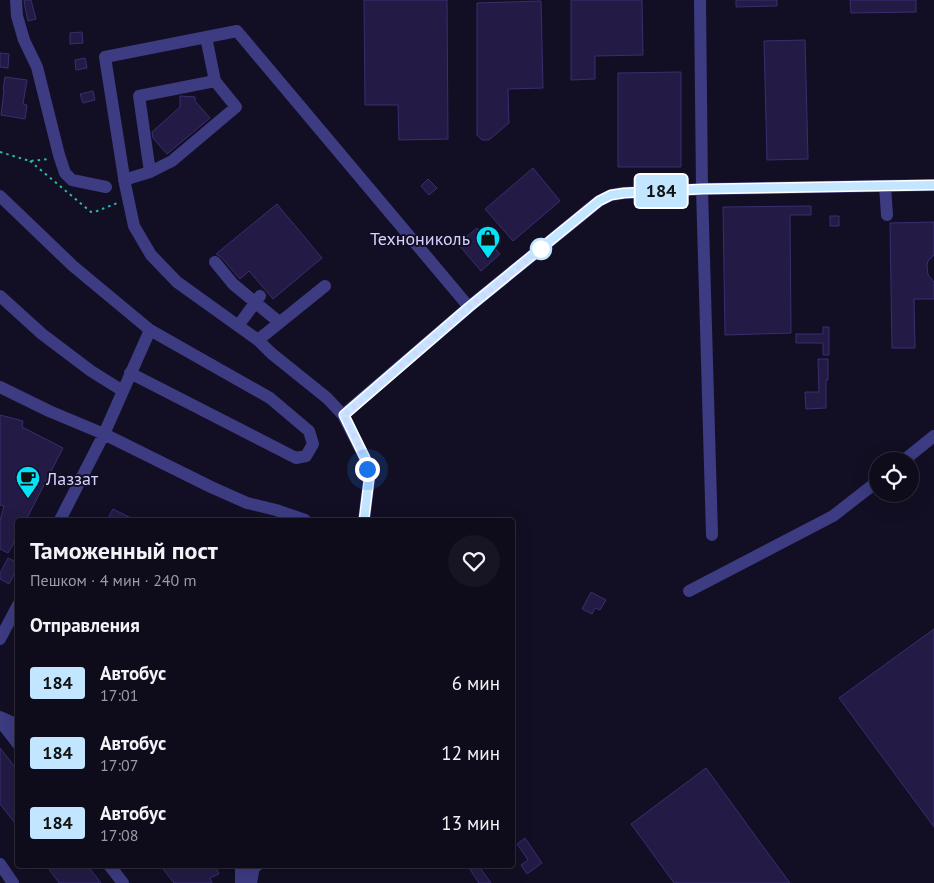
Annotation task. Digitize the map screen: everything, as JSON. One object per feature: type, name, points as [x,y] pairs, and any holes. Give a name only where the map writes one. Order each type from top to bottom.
[{"type":"street","points":[[16,0],[16,16],[24,40],[37,67],[65,173],[72,180],[106,187]]},
{"type":"street","points":[[700,0],[702,189],[712,535]]},
{"type":"street","points":[[364,518],[369,480],[365,458],[344,415],[327,398],[271,353],[258,340],[177,282],[150,255],[134,226],[105,57],[236,31],[469,307]]},
{"type":"street","points":[[125,182],[172,161],[236,107],[215,81],[206,37]]},
{"type":"street","points":[[150,172],[139,96],[215,81]]},
{"type":"street","points":[[344,415],[469,307],[599,201],[611,195],[702,189],[934,185]]},
{"type":"street","points":[[885,186],[887,215]]},
{"type":"street","points":[[0,196],[73,266],[150,330],[270,398],[309,431],[313,444],[306,456],[296,458],[130,373]]},
{"type":"street","points":[[216,262],[233,284],[258,300],[279,322]]},
{"type":"street","points":[[258,340],[325,286]]},
{"type":"street","points":[[0,296],[42,334],[91,371],[123,391]]},
{"type":"street","points":[[238,326],[258,300]]},
{"type":"street","points":[[61,518],[104,434],[150,330]]},
{"type":"street","points":[[0,387],[49,411],[104,434],[211,488],[247,503],[300,518]]},
{"type":"street","points":[[914,452],[934,436]]},
{"type":"street","points":[[689,591],[833,516],[869,488]]},
{"type":"street","points":[[0,639],[15,611]]},
{"type":"street","points":[[0,719],[15,724]]},
{"type":"street","points":[[0,719],[15,740]]},
{"type":"street","points":[[0,864],[13,883]]},
{"type":"street","points":[[111,868],[123,883]]},
{"type":"street","points":[[240,868],[240,883]]},
{"type":"street","points":[[251,883],[255,868]]},
{"type":"path","points":[[0,152],[30,161],[60,158]]},
{"type":"building","points":[[24,0],[31,0],[36,19],[28,21]]},
{"type":"building","points":[[364,0],[447,0],[448,139],[399,140],[398,105],[365,105]]},
{"type":"building","points":[[571,0],[642,0],[643,55],[595,56],[595,79],[571,80]]},
{"type":"building","points":[[736,0],[777,0],[777,6],[736,7]]},
{"type":"building","points":[[850,0],[916,0],[916,12],[851,13]]},
{"type":"building","points":[[541,1],[543,88],[508,89],[509,123],[489,140],[482,140],[477,135],[477,3]]},
{"type":"building","points":[[82,32],[83,43],[70,44],[70,33]]},
{"type":"building","points":[[805,40],[808,159],[767,160],[764,41]]},
{"type":"building","points":[[0,53],[9,54],[8,68],[0,67]]},
{"type":"building","points":[[85,58],[87,68],[76,70],[75,60]]},
{"type":"building","points":[[681,72],[681,167],[618,167],[618,73]]},
{"type":"building","points":[[5,77],[27,80],[23,104],[27,105],[25,119],[1,115]]},
{"type":"building","points":[[93,91],[95,100],[83,103],[80,94]]},
{"type":"building","points":[[180,96],[195,97],[195,101],[210,118],[167,154],[153,138],[152,132],[180,107]]},
{"type":"building","points":[[533,168],[560,201],[513,241],[485,209]]},
{"type":"building","points":[[428,179],[437,188],[429,195],[421,186]]},
{"type":"building","points":[[277,204],[322,258],[273,299],[249,271],[240,279],[221,257],[216,254]]},
{"type":"building","points":[[811,206],[811,215],[790,215],[791,333],[725,335],[723,207]]},
{"type":"building","points":[[830,216],[839,216],[839,226],[830,226]]},
{"type":"building","points":[[934,222],[934,255],[928,261],[927,266],[928,275],[934,282],[934,299],[914,299],[915,348],[892,348],[890,223]]},
{"type":"building","points":[[477,228],[500,254],[481,271],[458,244]]},
{"type":"building","points":[[823,327],[829,327],[829,355],[823,355],[823,343],[796,343],[796,334],[823,334]]},
{"type":"building","points":[[818,359],[828,359],[826,408],[806,409],[805,392],[819,392]]},
{"type":"building","points":[[0,415],[23,421],[22,427],[63,448],[27,518],[15,518],[15,541],[8,553],[0,549],[0,521],[4,506],[0,505]]},
{"type":"building","points":[[113,509],[131,518],[108,518]]},
{"type":"building","points":[[8,558],[15,562],[15,573],[9,584],[0,579],[0,573]]},
{"type":"building","points":[[591,592],[606,600],[600,610],[595,608],[592,614],[582,609]]},
{"type":"building","points":[[934,629],[934,827],[839,698]]},
{"type":"building","points":[[0,748],[15,767],[15,823],[0,804]]},
{"type":"building","points":[[706,768],[790,883],[674,883],[631,824]]},
{"type":"building","points":[[525,838],[542,863],[527,874],[521,865],[528,860],[517,844]]},
{"type":"building","points":[[48,868],[89,868],[101,883],[59,883]]},
{"type":"building","points":[[162,868],[216,868],[219,874],[210,878],[212,883],[174,883]]},
{"type":"building","points":[[469,868],[480,868],[491,883],[479,883]]},
{"type":"bus line","name":"184","points":[[364,518],[369,480],[365,458],[344,415],[469,307],[599,201],[611,195],[624,193],[702,189],[934,185]]},
{"type":"place","name":"Технониколь","points":[[488,259]]},
{"type":"place","name":"Лаззат","points":[[28,499]]},
{"type":"route","points":[[367,469],[365,458],[344,415],[469,307],[541,249]]}]
